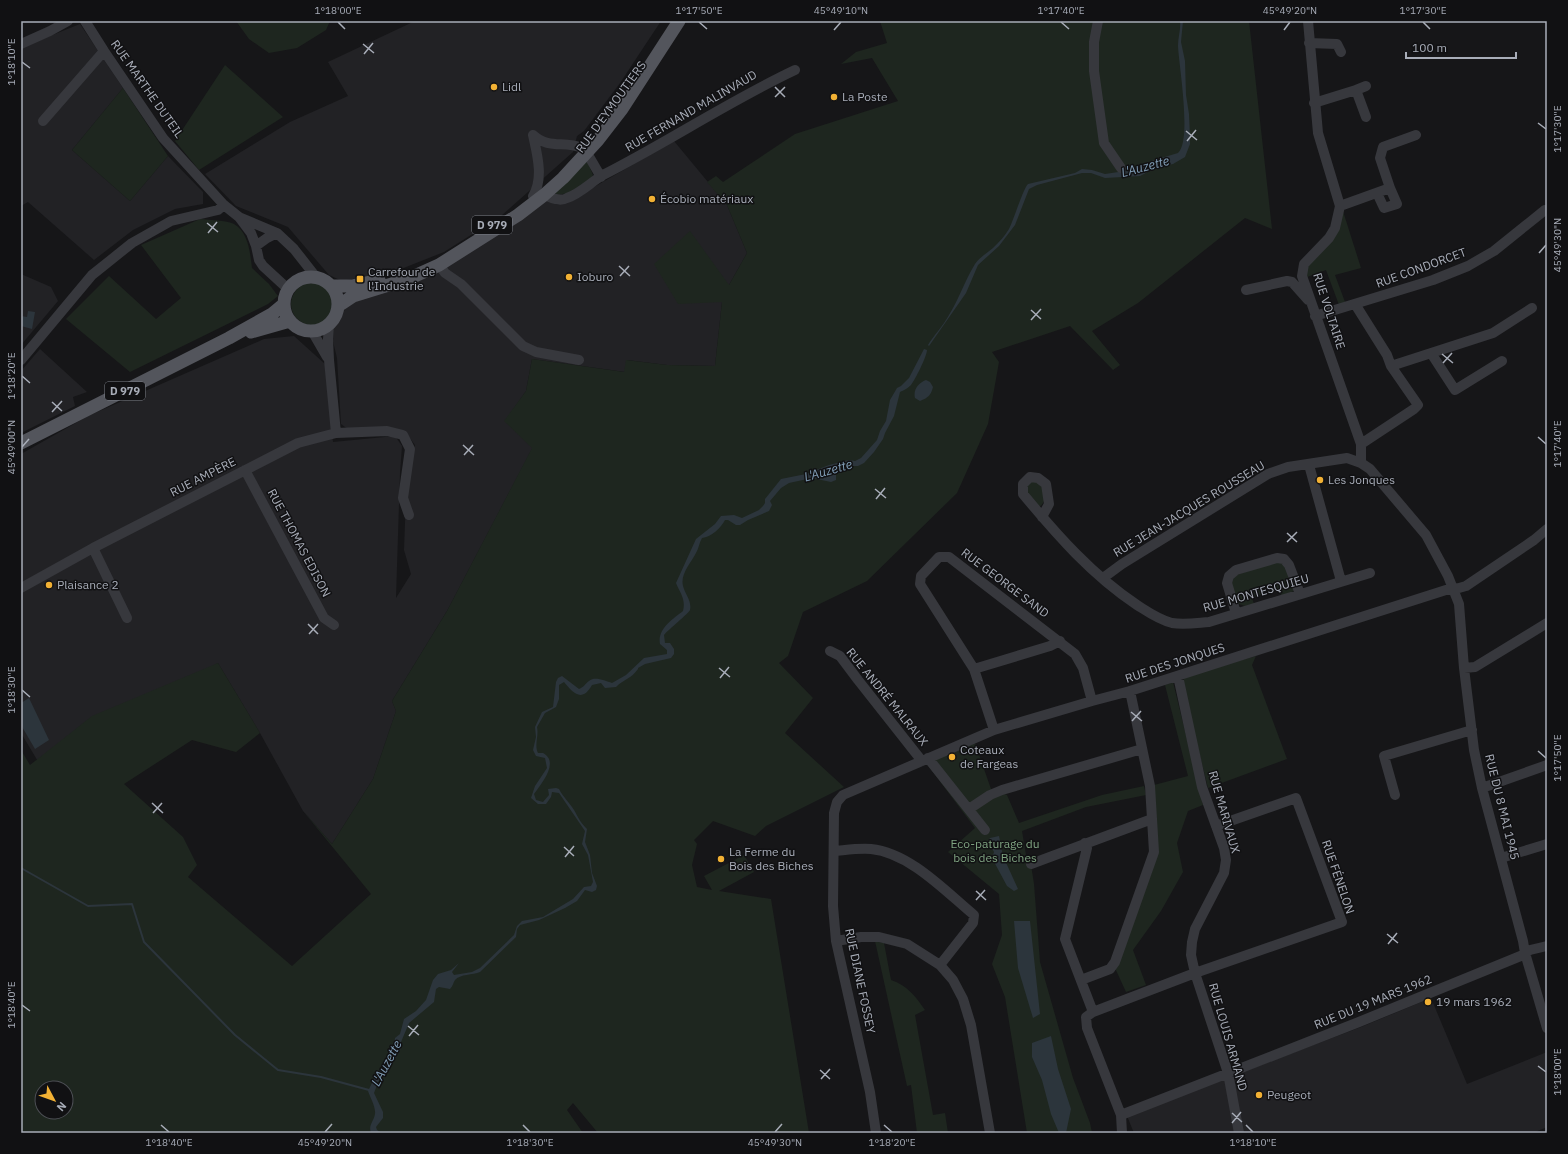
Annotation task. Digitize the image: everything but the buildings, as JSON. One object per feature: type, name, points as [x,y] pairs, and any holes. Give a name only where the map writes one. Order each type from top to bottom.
[{"type":"main road","name":"RUE D'EYMOUTIERS","points":[[331,286],[352,286],[416,269],[453,250],[539,196],[558,174],[585,150],[670,21]]},
{"type":"main road","name":"D 979","points":[[585,150],[622,109],[679,21]]},
{"type":"main road","name":"D 979","points":[[338,306],[353,296],[408,279],[439,265],[518,215],[539,196]]},
{"type":"main road","points":[[316,277],[324,280],[331,286],[338,299],[338,306],[337,313],[329,324],[318,330],[312,331],[296,327],[290,321],[284,304],[288,289],[294,283],[300,279],[316,277]]},
{"type":"main road","name":"D 979","points":[[21,443],[228,338],[270,315],[284,304]]},
{"type":"main road","name":"D 979","points":[[228,338],[290,321]]},
{"type":"street","points":[[21,44],[68,21]]},
{"type":"street","name":"RUE MARTHE DUTEIL","points":[[85,21],[163,138],[224,206],[239,217]]},
{"type":"street","points":[[1098,21],[1094,42],[1094,71],[1104,143],[1121,168]]},
{"type":"street","name":"RUE VOLTAIRE","points":[[1308,21],[1314,103],[1318,133],[1340,206],[1335,228],[1329,238],[1304,264],[1302,276],[1361,444],[1361,462]]},
{"type":"street","points":[[1309,43],[1336,44],[1341,52]]},
{"type":"street","points":[[43,121],[104,51]]},
{"type":"street","name":"RUE FERNAND MALINVAUD","points":[[539,196],[566,199],[601,177],[664,143],[764,85],[795,70]]},
{"type":"street","points":[[1314,103],[1366,86]]},
{"type":"street","points":[[1356,90],[1366,117]]},
{"type":"street","points":[[539,196],[538,169],[533,135],[539,140],[548,144],[574,145],[585,150],[601,177]]},
{"type":"street","points":[[1376,194],[1384,208],[1397,204],[1380,158],[1383,147],[1416,135]]},
{"type":"street","points":[[1340,206],[1390,188]]},
{"type":"street","points":[[21,360],[92,275],[132,243],[171,221],[218,210],[224,206]]},
{"type":"street","name":"RUE CONDORCET","points":[[1315,316],[1433,280],[1468,266],[1494,251],[1546,211]]},
{"type":"street","points":[[239,217],[277,233],[294,249],[316,277]]},
{"type":"street","points":[[239,217],[251,233],[259,260],[288,289]]},
{"type":"street","points":[[256,246],[277,233]]},
{"type":"street","points":[[439,265],[445,273],[461,284],[523,346],[536,352],[579,360]]},
{"type":"street","points":[[1246,290],[1287,281],[1292,282],[1311,303]]},
{"type":"street","points":[[1355,304],[1387,355],[1391,366],[1418,405],[1361,444]]},
{"type":"street","points":[[1391,366],[1493,333],[1532,308]]},
{"type":"street","points":[[329,324],[329,360],[336,433]]},
{"type":"street","points":[[312,331],[329,360]]},
{"type":"street","points":[[1432,353],[1455,390],[1502,361]]},
{"type":"street","name":"RUE AMPÈRE","points":[[21,588],[93,548],[298,443],[336,433],[388,431],[402,435],[410,449],[402,498],[408,515]]},
{"type":"street","name":"RUE JEAN-JACQUES ROUSSEAU","points":[[1103,578],[1122,564],[1268,474],[1288,467],[1347,458],[1361,462]]},
{"type":"street","points":[[1361,462],[1370,469],[1426,535],[1454,588]]},
{"type":"street","points":[[1309,465],[1341,581]]},
{"type":"street","name":"RUE THOMAS EDISON","points":[[245,470],[324,618],[334,625]]},
{"type":"street","name":"RUE MONTESQUIEU","points":[[1042,517],[1080,559],[1122,595],[1156,617],[1172,623],[1188,624],[1209,622],[1370,573]]},
{"type":"street","name":"RUE DES JONQUES","points":[[894,773],[994,730],[1130,691],[1449,588],[1466,586],[1547,529]]},
{"type":"street","points":[[93,548],[127,618]]},
{"type":"street","name":"RUE GEORGE SAND","points":[[994,730],[974,669],[920,584],[921,576],[939,557],[949,557],[1075,654],[1083,668],[1092,701]]},
{"type":"street","points":[[1236,614],[1227,583],[1229,576],[1236,570],[1277,558],[1284,559],[1289,565],[1300,594]]},
{"type":"street","name":"RUE DU 8 MAI 1945","points":[[1454,588],[1459,604],[1464,668],[1474,750],[1482,788],[1525,953],[1547,1028]]},
{"type":"street","points":[[1464,668],[1475,666],[1546,627]]},
{"type":"street","points":[[974,669],[1050,646],[1060,641]]},
{"type":"street","name":"RUE ANDRÉ MALRAUX","points":[[830,651],[840,656],[858,680],[969,809],[985,830]]},
{"type":"street","name":"RUE MARIVAUX","points":[[1178,676],[1202,787],[1224,848],[1226,860],[1224,874],[1196,929],[1192,942],[1191,954],[1195,973]]},
{"type":"street","points":[[1081,980],[1110,969],[1115,962],[1154,852],[1150,786],[1130,691]]},
{"type":"street","points":[[1396,795],[1384,756],[1472,730]]},
{"type":"street","points":[[969,809],[990,795],[1002,790],[1142,749]]},
{"type":"street","points":[[1482,788],[1547,765]]},
{"type":"street","name":"RUE DIANE FOSSEY","points":[[876,1133],[870,1092],[836,941],[833,906],[834,813],[837,802],[843,795],[894,773]]},
{"type":"street","name":"RUE FÉNELON","points":[[1195,973],[1342,922],[1296,798],[1216,826]]},
{"type":"street","points":[[1031,864],[1152,819]]},
{"type":"street","points":[[1085,843],[1087,848],[1065,939],[1081,980],[1090,1014],[1087,1028],[1121,1115],[1122,1133]]},
{"type":"street","points":[[1501,858],[1547,844]]},
{"type":"street","points":[[834,851],[871,849],[896,855],[927,876],[974,915],[973,923],[940,965]]},
{"type":"street","points":[[836,941],[861,937],[883,938],[907,944],[940,965],[953,980],[963,999],[971,1025],[990,1133]]},
{"type":"street","name":"RUE DU 19 MARS 1962","points":[[1121,1115],[1431,993],[1525,953],[1547,946]]},
{"type":"street","points":[[1090,1014],[1195,973]]},
{"type":"street","name":"RUE LOUIS ARMAND","points":[[1195,973],[1228,1073],[1239,1133]]},
{"type":"shaded area","points":[[415,21],[661,21],[620,83],[584,131],[577,136],[573,152],[501,216],[444,252],[396,271],[342,281],[329,275],[288,227],[236,206],[205,174],[290,122],[348,96],[328,62]]},
{"type":"shaded area","points":[[80,24],[123,88],[72,150],[130,201],[168,156],[203,192],[203,204],[175,209],[133,230],[94,260],[28,202],[21,206],[21,49]]},
{"type":"shaded area","points":[[674,141],[727,205],[747,253],[729,285],[722,302],[715,366],[667,365],[627,360],[625,372],[532,359],[526,391],[505,421],[533,447],[447,611],[392,701],[396,711],[373,779],[332,844],[303,811],[260,733],[218,663],[39,763],[21,733],[21,454],[88,416],[264,339],[294,336],[325,364],[333,442],[395,436],[402,446],[396,598],[411,574],[404,550],[406,496],[415,445],[404,430],[349,430],[341,424],[337,358],[331,333],[348,304],[369,297],[545,201],[558,205],[582,194]]},
{"type":"shaded area","points":[[21,274],[51,287],[58,301],[21,345]]},
{"type":"shaded area","points":[[40,349],[87,392],[73,397],[75,406],[21,433],[21,371]]},
{"type":"shaded area","points":[[1431,998],[1467,1084],[1547,1052],[1547,1127],[1533,1133],[1134,1133],[1127,1116],[1361,1027]]},
{"type":"green space","points":[[236,21],[330,21],[326,30],[297,48],[269,53],[249,39]]},
{"type":"green space","points":[[880,21],[1249,21],[1272,229],[1245,218],[1138,303],[1092,331],[1120,365],[1113,370],[1070,326],[992,352],[999,362],[988,424],[957,493],[867,581],[803,612],[788,656],[779,663],[813,698],[785,733],[844,787],[766,826],[755,836],[713,821],[694,840],[697,844],[692,865],[697,887],[712,890],[704,876],[744,855],[754,872],[719,891],[771,899],[809,1133],[598,1133],[573,1103],[567,1110],[583,1133],[21,1133],[21,750],[30,765],[92,716],[218,663],[260,733],[236,752],[192,740],[124,784],[183,837],[197,865],[188,877],[292,966],[371,894],[303,811],[332,844],[373,779],[396,711],[392,701],[447,611],[532,448],[504,421],[526,391],[532,359],[624,372],[626,360],[667,365],[715,366],[722,302],[678,304],[654,264],[690,231],[729,285],[747,253],[727,205],[707,182],[716,176],[723,182],[795,134],[898,101],[872,58],[841,64],[856,52],[887,43]]},
{"type":"green space","points":[[225,65],[283,117],[199,170],[175,141]]},
{"type":"green space","points":[[123,88],[168,156],[130,201],[72,150]]},
{"type":"green space","points":[[587,161],[593,175],[591,179],[569,193],[556,195],[556,191]]},
{"type":"green space","points":[[1342,208],[1361,268],[1335,275],[1345,302],[1339,305],[1326,270],[1307,277],[1307,265]]},
{"type":"green space","points":[[200,219],[227,222],[234,224],[239,228],[248,244],[252,268],[269,284],[278,296],[268,304],[130,372],[66,319],[109,276],[156,319],[181,298],[141,245]]},
{"type":"green space","points":[[312,283],[327,289],[333,304],[327,319],[312,325],[297,319],[291,304],[297,289]]},
{"type":"green space","points":[[1033,480],[1043,486],[1044,500],[1042,505],[1039,507],[1025,493],[1027,483]]},
{"type":"green space","points":[[1277,562],[1286,564],[1294,591],[1282,596],[1277,590],[1252,598],[1254,604],[1245,606],[1236,603],[1231,584],[1235,575]]},
{"type":"green space","points":[[1256,656],[1252,665],[1287,759],[1208,788],[1182,684],[1185,676]]},
{"type":"green space","points":[[1173,682],[1203,805],[1188,811],[1177,843],[1183,872],[1161,911],[1133,950],[1146,985],[1126,992],[1115,968],[1152,872],[1154,785],[1188,776],[1165,685]]},
{"type":"green space","name":"Eco-paturage du bois des Biches","points":[[975,743],[991,789],[1007,795],[1019,823],[1102,795],[1144,786],[1146,795],[1086,807],[1022,831],[1026,855],[1031,865],[1034,884],[1040,962],[1073,1078],[1090,1123],[1092,1133],[1027,1133],[1005,997],[992,964],[1002,935],[999,894],[948,852],[975,828],[926,763]]},
{"type":"green space","points":[[875,941],[884,943],[891,980],[906,988],[915,996],[925,1010],[915,1015],[933,1115],[945,1113],[948,1133],[917,1133],[911,1085],[907,1086]]},
{"type":"water","name":"L'Auzette","points":[[1180,21],[1183,21],[1181,42],[1185,61],[1186,95],[1190,137],[1190,144],[1185,157],[1173,164],[1155,168],[1140,176],[1105,178],[1091,173],[1082,173],[1037,185],[1029,189],[1015,225],[999,246],[978,265],[966,293],[929,346],[928,345],[953,309],[975,264],[1004,237],[1009,229],[1028,184],[1075,173],[1082,169],[1105,174],[1125,171],[1178,153],[1182,146],[1184,134],[1184,102],[1178,46]]},
{"type":"water","points":[[28,311],[35,312],[32,329],[21,326],[21,316],[27,317]]},
{"type":"water","name":"L'Auzette","points":[[924,349],[927,350],[913,382],[908,388],[900,392],[894,416],[883,439],[864,463],[858,466],[847,466],[836,470],[836,480],[831,482],[812,478],[789,483],[781,488],[770,501],[772,505],[769,511],[740,525],[736,525],[728,520],[725,520],[715,532],[702,538],[697,551],[686,569],[682,582],[689,601],[690,610],[664,635],[665,643],[670,643],[674,649],[674,654],[671,658],[645,664],[638,668],[633,675],[616,687],[605,688],[601,683],[592,685],[585,694],[581,695],[574,693],[564,682],[559,685],[559,699],[556,707],[545,713],[537,727],[536,747],[538,753],[543,753],[548,757],[550,762],[548,773],[534,794],[536,800],[543,802],[549,795],[548,789],[559,789],[587,829],[585,842],[590,855],[592,873],[597,886],[596,890],[592,892],[585,890],[577,901],[565,908],[539,920],[520,925],[517,929],[516,937],[480,972],[457,978],[450,989],[439,987],[436,989],[434,1002],[409,1023],[401,1042],[401,1048],[387,1073],[379,1080],[374,1093],[383,1112],[383,1118],[376,1127],[377,1130],[382,1133],[371,1133],[370,1130],[375,1111],[368,1091],[375,1077],[386,1063],[394,1048],[395,1038],[400,1034],[404,1019],[416,1011],[426,1000],[433,980],[438,974],[451,970],[459,963],[452,972],[454,975],[472,972],[480,968],[514,935],[517,926],[522,921],[543,917],[573,899],[584,887],[591,886],[593,882],[588,855],[582,844],[585,831],[559,793],[552,792],[551,797],[546,804],[538,804],[531,798],[535,786],[547,768],[545,758],[536,756],[533,750],[536,737],[535,727],[542,712],[553,707],[556,682],[558,678],[562,676],[579,689],[594,679],[600,679],[612,683],[626,675],[644,658],[667,654],[667,650],[660,644],[661,634],[663,629],[683,611],[684,603],[676,583],[696,539],[715,524],[721,516],[734,515],[742,518],[759,510],[765,503],[765,499],[781,479],[806,474],[829,465],[849,460],[855,461],[861,458],[877,440],[886,421],[890,400],[897,388],[909,378]]},
{"type":"water","points":[[926,380],[930,382],[933,387],[929,396],[920,401],[915,398],[915,390],[918,385]]},
{"type":"water","points":[[29,698],[49,740],[35,749],[21,725],[21,703]]},
{"type":"water","points":[[999,836],[1003,856],[1018,889],[1014,891],[1007,886],[992,858],[994,852],[988,841],[990,838]]},
{"type":"water","points":[[1014,921],[1030,921],[1040,1014],[1033,1018],[1018,968]]},
{"type":"water","points":[[1051,1036],[1058,1069],[1071,1109],[1066,1133],[1059,1133],[1051,1114],[1042,1080],[1032,1057],[1032,1043]]},
{"type":"waterway","points":[[21,868],[88,906],[132,904],[144,942],[235,1035],[278,1070],[321,1077],[369,1090]]},
{"type":"place","name":"Lidl","points":[[494,87]]},
{"type":"place","name":"La Poste","points":[[834,97]]},
{"type":"place","name":"Écobio matériaux","points":[[652,199]]},
{"type":"place","name":"Ioburo","points":[[569,277]]},
{"type":"place","name":"Carrefour de l'Industrie","points":[[360,279]]},
{"type":"place","name":"Les Jonques","points":[[1320,480]]},
{"type":"place","name":"Plaisance 2","points":[[49,585]]},
{"type":"place","name":"Coteaux de Fargeas","points":[[952,757]]},
{"type":"place","name":"La Ferme du Bois des Biches","points":[[721,859]]},
{"type":"place","name":"19 mars 1962","points":[[1428,1002]]},
{"type":"place","name":"Peugeot","points":[[1259,1095]]}]
